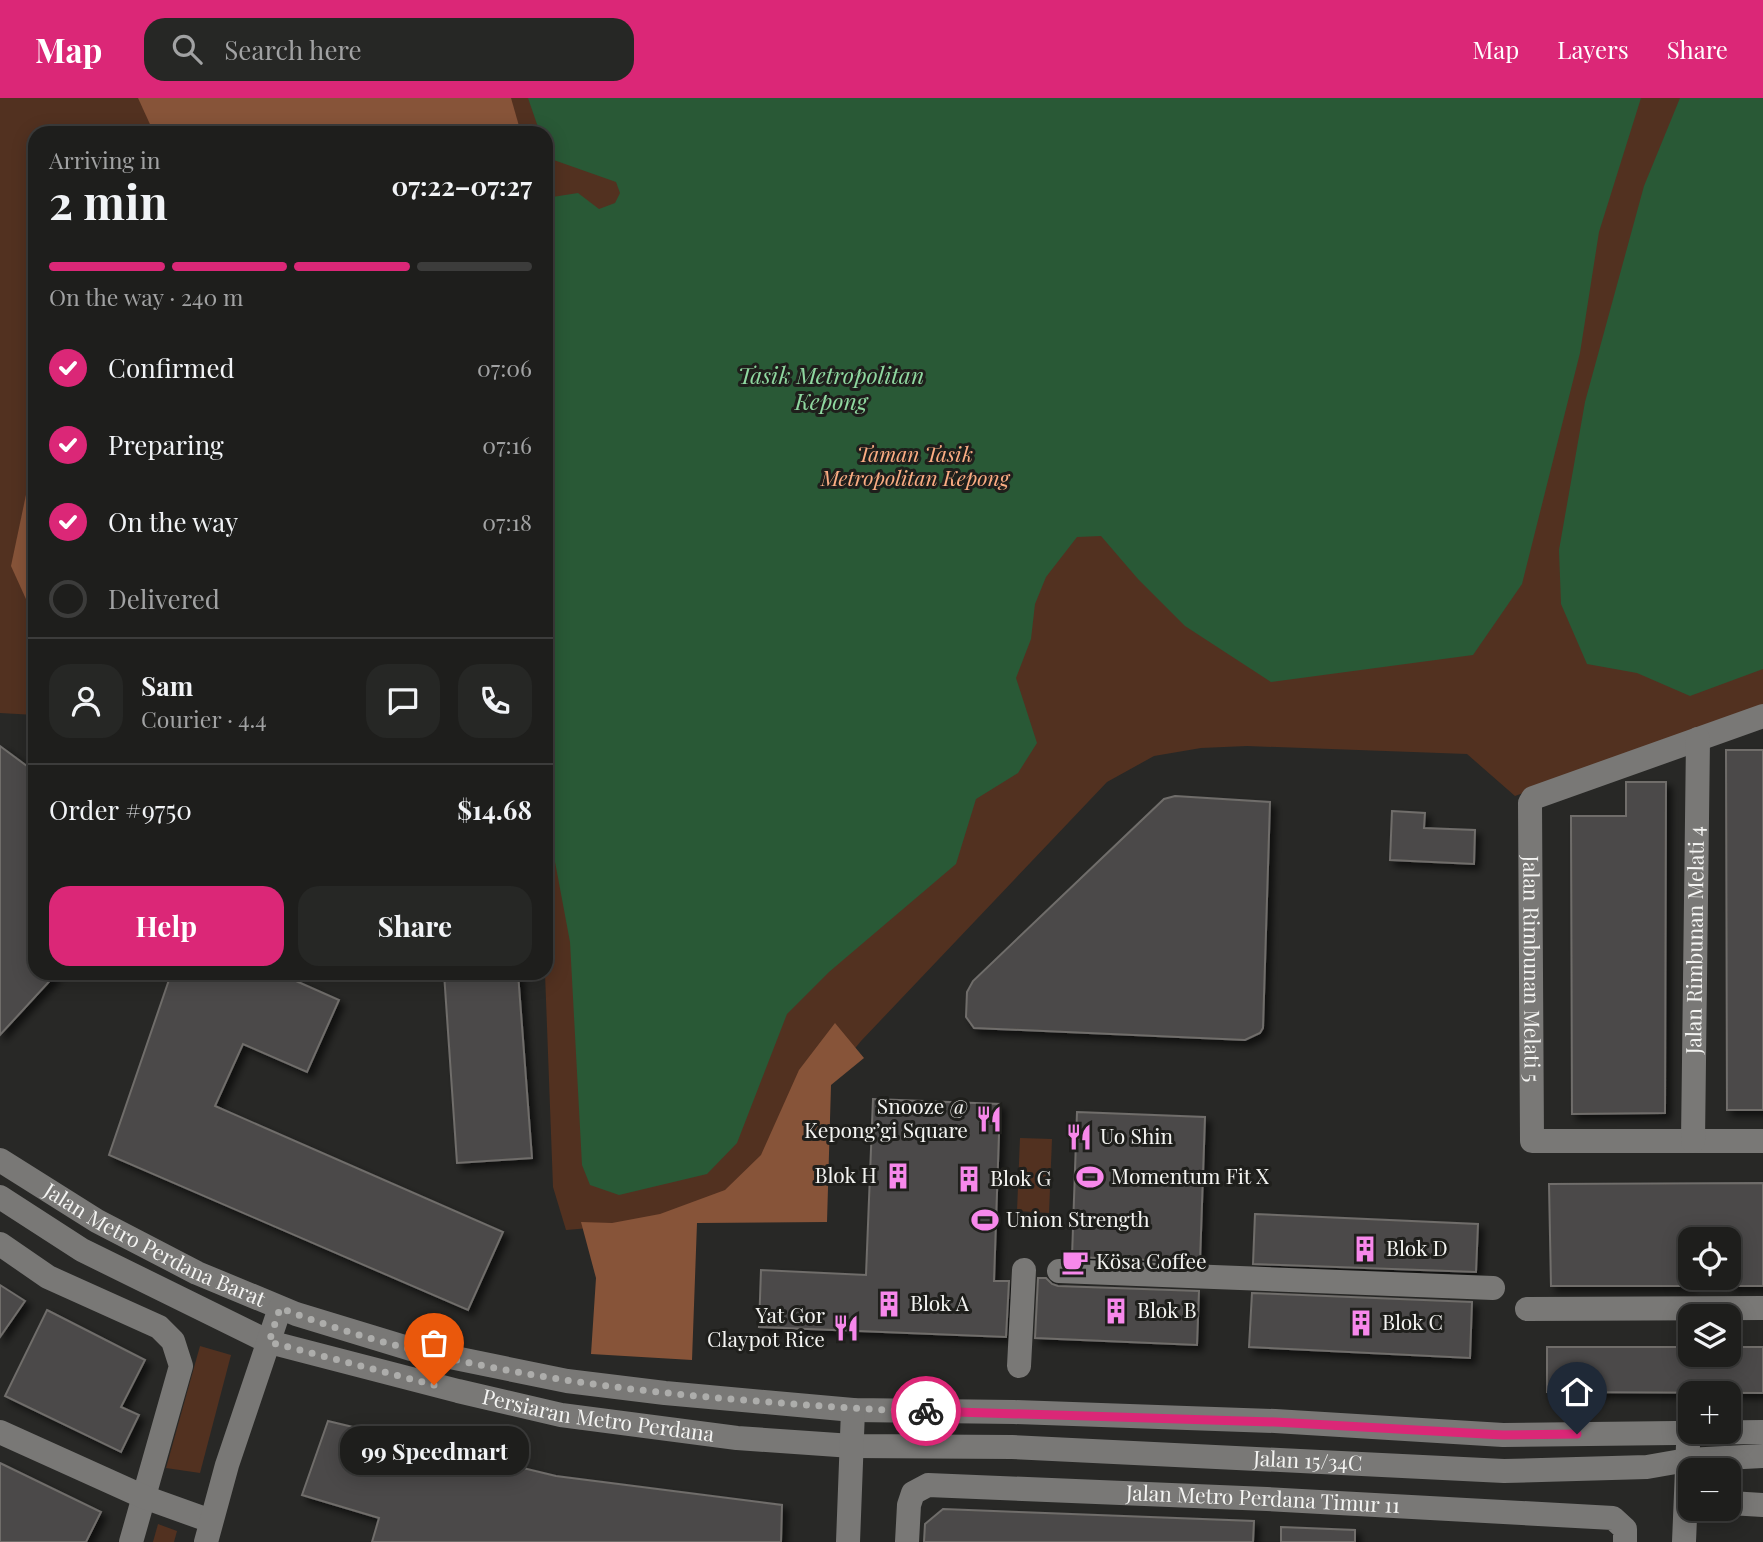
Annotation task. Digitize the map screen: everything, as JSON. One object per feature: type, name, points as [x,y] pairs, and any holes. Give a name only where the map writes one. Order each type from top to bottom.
[{"type":"street","points":[[1698,738],[1763,716]]},
{"type":"street","name":"Jalan Rimbunan Melati 5","points":[[1693,1141],[1532,1141],[1530,803],[1533,798],[1698,738]]},
{"type":"street","name":"Jalan Rimbunan Melati 4","points":[[1693,1141],[1698,738]]},
{"type":"street","points":[[1693,1141],[1763,1141]]},
{"type":"street","name":"Jalan Metro Perdana Barat","points":[[0,1160],[97,1221],[197,1273],[280,1308],[227,1465],[209,1531]]},
{"type":"street","name":"Jalan Metro Perdana Barat","points":[[0,1197],[82,1250],[269,1342]]},
{"type":"street","points":[[0,1244],[48,1277],[159,1327],[173,1341],[181,1366],[131,1542]]},
{"type":"street","points":[[1019,1366],[1024,1270]]},
{"type":"street","points":[[1059,1271],[1493,1288]]},
{"type":"street","name":"Persiaran Metro Perdana","points":[[280,1308],[411,1349],[556,1379],[665,1393],[853,1410]]},
{"type":"street","points":[[1527,1308],[1763,1308]]},
{"type":"street","name":"Persiaran Metro Perdana","points":[[269,1342],[537,1410],[737,1438],[852,1446]]},
{"type":"street","points":[[848,1542],[853,1410]]},
{"type":"street","name":"Jalan 15/34C","points":[[853,1410],[1014,1412],[1262,1421],[1503,1435],[1678,1433]]},
{"type":"street","points":[[0,1432],[144,1497],[209,1531]]},
{"type":"street","name":"Jalan 15/34C","points":[[1741,1432],[1763,1432]]},
{"type":"street","name":"Jalan 15/34C","points":[[852,1446],[1012,1447],[1504,1471],[1647,1467],[1678,1462]]},
{"type":"street","name":"Jalan 15/34C","points":[[1725,1458],[1763,1456]]},
{"type":"street","name":"Jalan Metro Perdana Timur 11","points":[[907,1542],[909,1505],[914,1493],[928,1485],[1254,1498],[1613,1518],[1625,1535]]},
{"type":"street","points":[[1741,1504],[1763,1505]]},
{"type":"street","points":[[1684,1542],[1685,1521]]},
{"type":"green space","name":"Tasik Metropolitan Kepong","points":[[0,98],[1763,98],[1763,708],[1515,796],[1467,754],[1247,746],[1201,748],[1154,756],[1107,782],[861,1041],[803,1112],[743,1197],[687,1220],[566,1230],[553,1187],[545,980],[553,980],[553,126],[28,126],[28,715],[0,713]]},
{"type":"green space","points":[[1020,1138],[1052,1139],[1049,1213],[1017,1211]]},
{"type":"green space","points":[[200,1346],[231,1355],[200,1473],[166,1468]]},
{"type":"green space","points":[[158,1524],[177,1531],[174,1542],[153,1542]]},
{"type":"shaded area","points":[[138,98],[511,98],[519,126],[151,126]]},
{"type":"shaded area","points":[[28,485],[28,604],[11,566]]},
{"type":"shaded area","points":[[835,1023],[864,1058],[831,1085],[827,1222],[697,1223],[692,1360],[591,1354],[596,1278],[581,1222],[612,1223],[660,1214],[725,1190],[761,1155],[799,1070]]},
{"type":"water","name":"Tasik Metropolitan Kepong","points":[[528,98],[1641,98],[1599,232],[1580,353],[1522,584],[1473,655],[1271,682],[1185,626],[1138,579],[1101,536],[1077,537],[1046,577],[1035,604],[1031,639],[1016,678],[1037,743],[1018,773],[976,799],[956,864],[829,972],[787,1014],[737,1143],[707,1174],[619,1195],[590,1185],[582,1165],[570,942],[553,851],[553,197],[578,193],[599,209],[615,203],[620,193],[616,182],[553,160],[553,126],[538,126]]},
{"type":"water","points":[[1680,98],[1763,98],[1763,669],[1690,696],[1637,673],[1587,664],[1561,604],[1559,550],[1585,402],[1644,186]]},
{"type":"building","points":[[0,746],[28,767],[28,980],[51,980],[0,1035]]},
{"type":"building","points":[[1726,750],[1763,750],[1763,1110],[1727,1110]]},
{"type":"building","points":[[1626,782],[1666,782],[1665,1113],[1572,1114],[1571,816],[1626,816]]},
{"type":"building","points":[[1175,796],[1270,802],[1263,1028],[1260,1033],[1245,1040],[974,1028],[966,1017],[967,992],[973,981],[1164,799]]},
{"type":"building","points":[[1392,811],[1425,813],[1424,828],[1475,830],[1474,864],[1390,860]]},
{"type":"building","points":[[169,980],[294,980],[339,1000],[307,1072],[243,1044],[215,1106],[503,1232],[468,1310],[109,1155]]},
{"type":"building","points":[[444,980],[519,980],[532,1158],[457,1163]]},
{"type":"building","points":[[873,1099],[1000,1104],[994,1281],[1009,1281],[1006,1337],[759,1327],[761,1270],[866,1275]]},
{"type":"building","points":[[1077,1112],[1205,1117],[1200,1262],[1072,1257]]},
{"type":"building","points":[[1763,1183],[1763,1286],[1741,1286],[1741,1227],[1678,1227],[1678,1286],[1551,1286],[1549,1184]]},
{"type":"building","name":"Blok D","points":[[1255,1214],[1478,1224],[1476,1272],[1253,1264]]},
{"type":"building","name":"Blok B","points":[[1038,1278],[1046,1278],[1058,1286],[1199,1291],[1197,1345],[1035,1338]]},
{"type":"building","points":[[0,1285],[25,1301],[0,1337]]},
{"type":"building","name":"Blok C","points":[[1252,1293],[1472,1302],[1470,1358],[1249,1347]]},
{"type":"building","points":[[47,1310],[145,1360],[121,1407],[139,1415],[121,1452],[5,1396]]},
{"type":"building","points":[[1547,1347],[1678,1347],[1678,1367],[1741,1367],[1741,1347],[1763,1347],[1763,1393],[1741,1393],[1741,1381],[1678,1381],[1678,1393],[1547,1392]]},
{"type":"building","points":[[328,1421],[556,1476],[782,1505],[781,1542],[372,1542],[379,1518],[302,1495]]},
{"type":"building","points":[[0,1463],[101,1512],[86,1542],[0,1542]]},
{"type":"building","points":[[943,1509],[1254,1521],[1253,1542],[924,1542],[925,1524]]},
{"type":"building","points":[[1281,1527],[1355,1530],[1355,1542],[1281,1542]]},
{"type":"way so far","points":[[434,1385],[269,1342],[280,1308],[411,1349],[567,1381],[853,1410],[926,1411]]},
{"type":"place","name":"Snooze @ Kepong’gi Square","points":[[989,1119]]},
{"type":"place","name":"Uo Shin","points":[[1079,1137]]},
{"type":"place","name":"Blok H","points":[[898,1176]]},
{"type":"place","name":"Momentum Fit X","points":[[1090,1177]]},
{"type":"place","name":"Blok G","points":[[969,1179]]},
{"type":"place","name":"Union Strength","points":[[985,1220]]},
{"type":"place","name":"Blok D","points":[[1365,1249]]},
{"type":"place","name":"Kösa Coffee","points":[[1075,1262]]},
{"type":"place","name":"Blok A","points":[[889,1304]]},
{"type":"place","name":"Blok B","points":[[1116,1311]]},
{"type":"place","name":"Blok C","points":[[1361,1323]]},
{"type":"place","name":"Yat Gor Claypot Rice","points":[[846,1328]]},
{"type":"place","name":"99 Speedmart","points":[[434,1385]]},
{"type":"route","points":[[926,1411],[1275,1422],[1503,1435],[1577,1434]]},
{"type":"park label","name":"Taman Tasik Metropolitan Kepong","points":[[915,467]]}]
